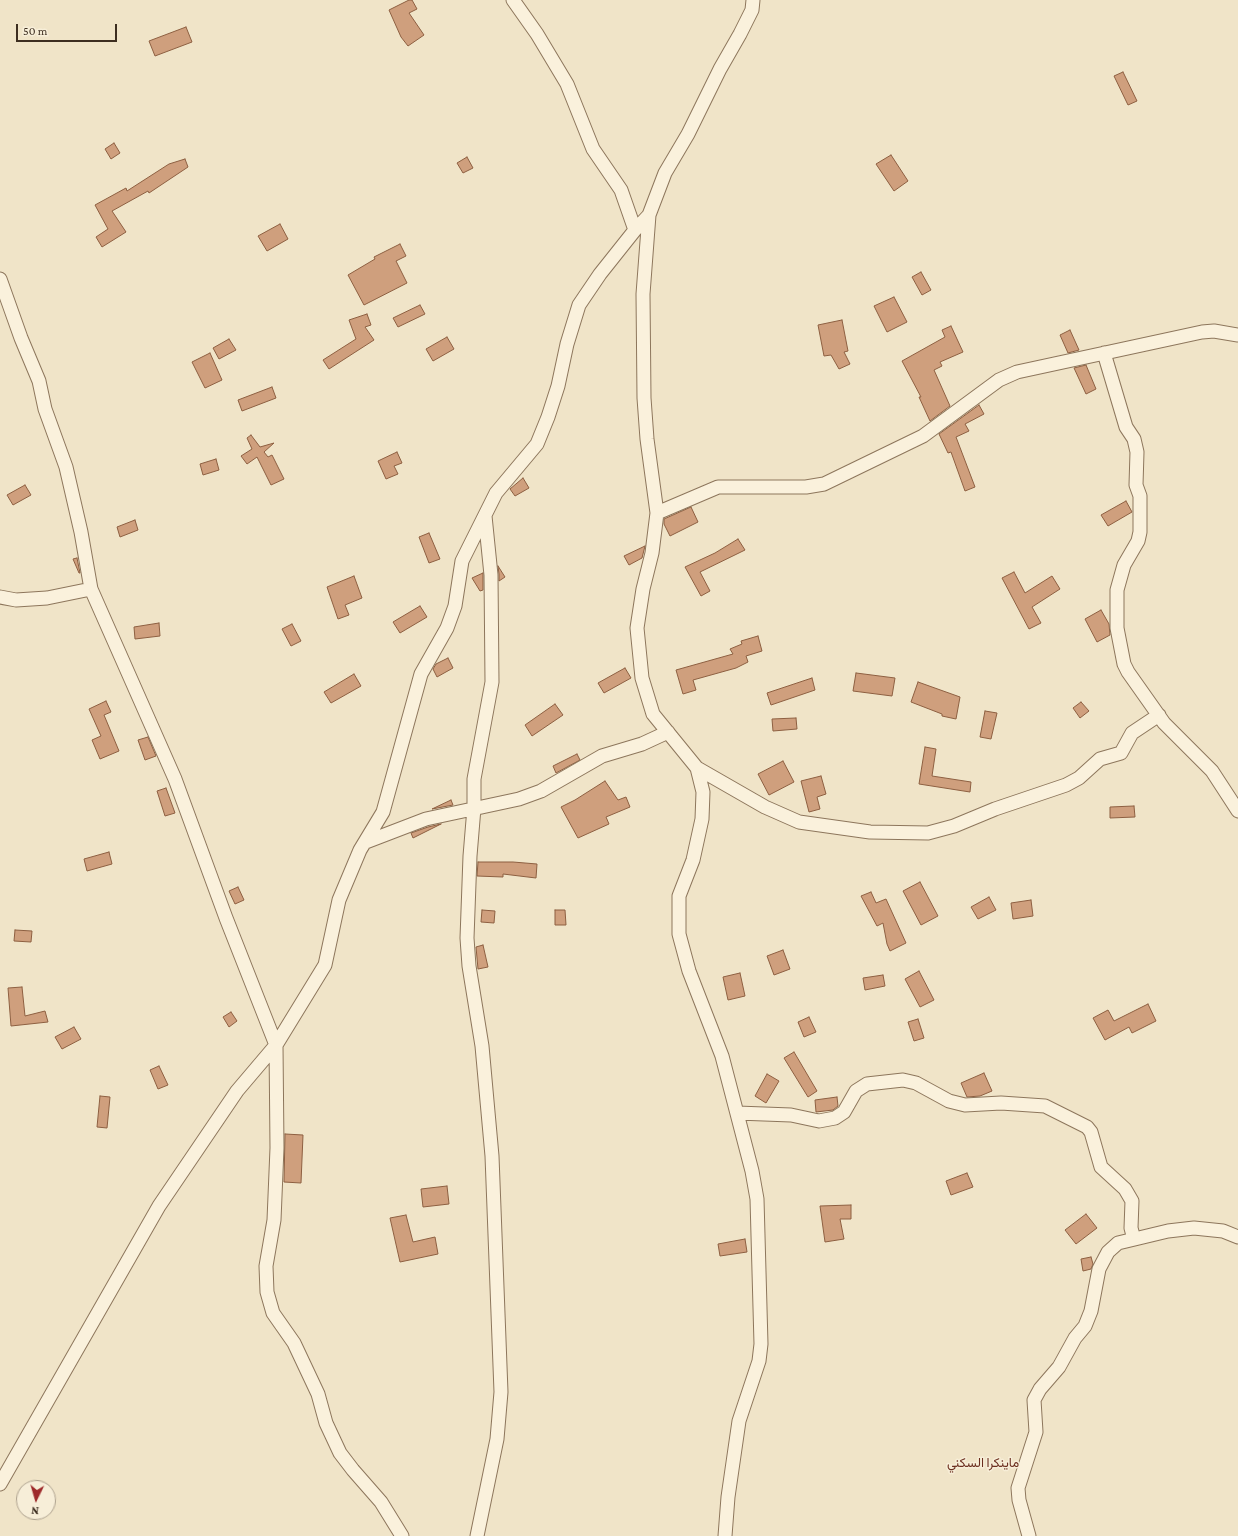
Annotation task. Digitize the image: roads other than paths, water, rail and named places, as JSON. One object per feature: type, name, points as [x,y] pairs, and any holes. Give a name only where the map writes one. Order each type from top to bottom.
[{"type":"street","points":[[513,0],[537,34],[567,84],[593,149],[621,190],[635,230]]},
{"type":"street","points":[[753,0],[752,10],[740,34],[688,134],[665,173],[649,215],[643,294],[644,391],[647,439],[657,512],[652,553],[643,589],[637,628],[642,678],[653,714],[697,768],[765,807],[799,822],[870,832],[928,833],[954,826],[996,809],[1066,785],[1079,778],[1100,759],[1120,753],[1132,733],[1159,715]]},
{"type":"street","points":[[0,1484],[159,1206],[237,1091],[276,1045],[325,965],[339,900],[360,850],[383,812],[421,674],[447,628],[455,606],[462,561],[496,493],[537,444],[556,392],[567,344],[580,305],[600,274],[649,215]]},
{"type":"street","points":[[0,279],[21,338],[39,381],[45,409],[66,467],[80,526],[91,589],[175,780],[223,911],[276,1045],[277,1148],[274,1220],[266,1266],[267,1292],[273,1313],[294,1343],[318,1394],[326,1423],[340,1453],[382,1502],[402,1536]]},
{"type":"street","points":[[657,512],[718,487],[806,487],[824,484],[923,436],[999,380],[1017,372],[1202,332],[1214,331],[1238,335]]},
{"type":"street","points":[[1104,353],[1126,427],[1134,439],[1137,452],[1136,485],[1140,496],[1141,519],[1138,541],[1119,578],[1117,590],[1117,628],[1128,672],[1176,736],[1212,770],[1238,811]]},
{"type":"street","points":[[477,1536],[497,1439],[501,1392],[492,1156],[482,1046],[467,938],[470,856],[474,808],[474,779],[492,682],[491,575],[485,514]]},
{"type":"street","points":[[0,597],[16,600],[47,598],[91,589]]},
{"type":"street","points":[[366,842],[426,819],[518,799],[541,791],[602,756],[642,744],[668,732]]},
{"type":"street","points":[[697,768],[703,792],[702,819],[693,860],[679,896],[679,934],[689,971],[722,1056],[752,1171],[757,1199],[761,1344],[758,1361],[739,1421],[728,1490],[725,1536]]},
{"type":"street","points":[[737,1113],[791,1115],[819,1120],[835,1118],[844,1112],[856,1091],[867,1084],[903,1080],[916,1083],[949,1101],[965,1105],[1008,1103],[1045,1106],[1087,1126],[1091,1132],[1101,1167],[1125,1189],[1132,1201],[1131,1228],[1134,1239]]},
{"type":"street","points":[[1029,1536],[1019,1500],[1018,1488],[1036,1432],[1034,1400],[1040,1389],[1058,1368],[1075,1338],[1085,1326],[1091,1311],[1099,1269],[1108,1252],[1118,1244],[1134,1239],[1168,1231],[1194,1228],[1223,1231],[1238,1237]]},
{"type":"district","name":"ماينكرا السكني","points":[[983,1463]]}]
